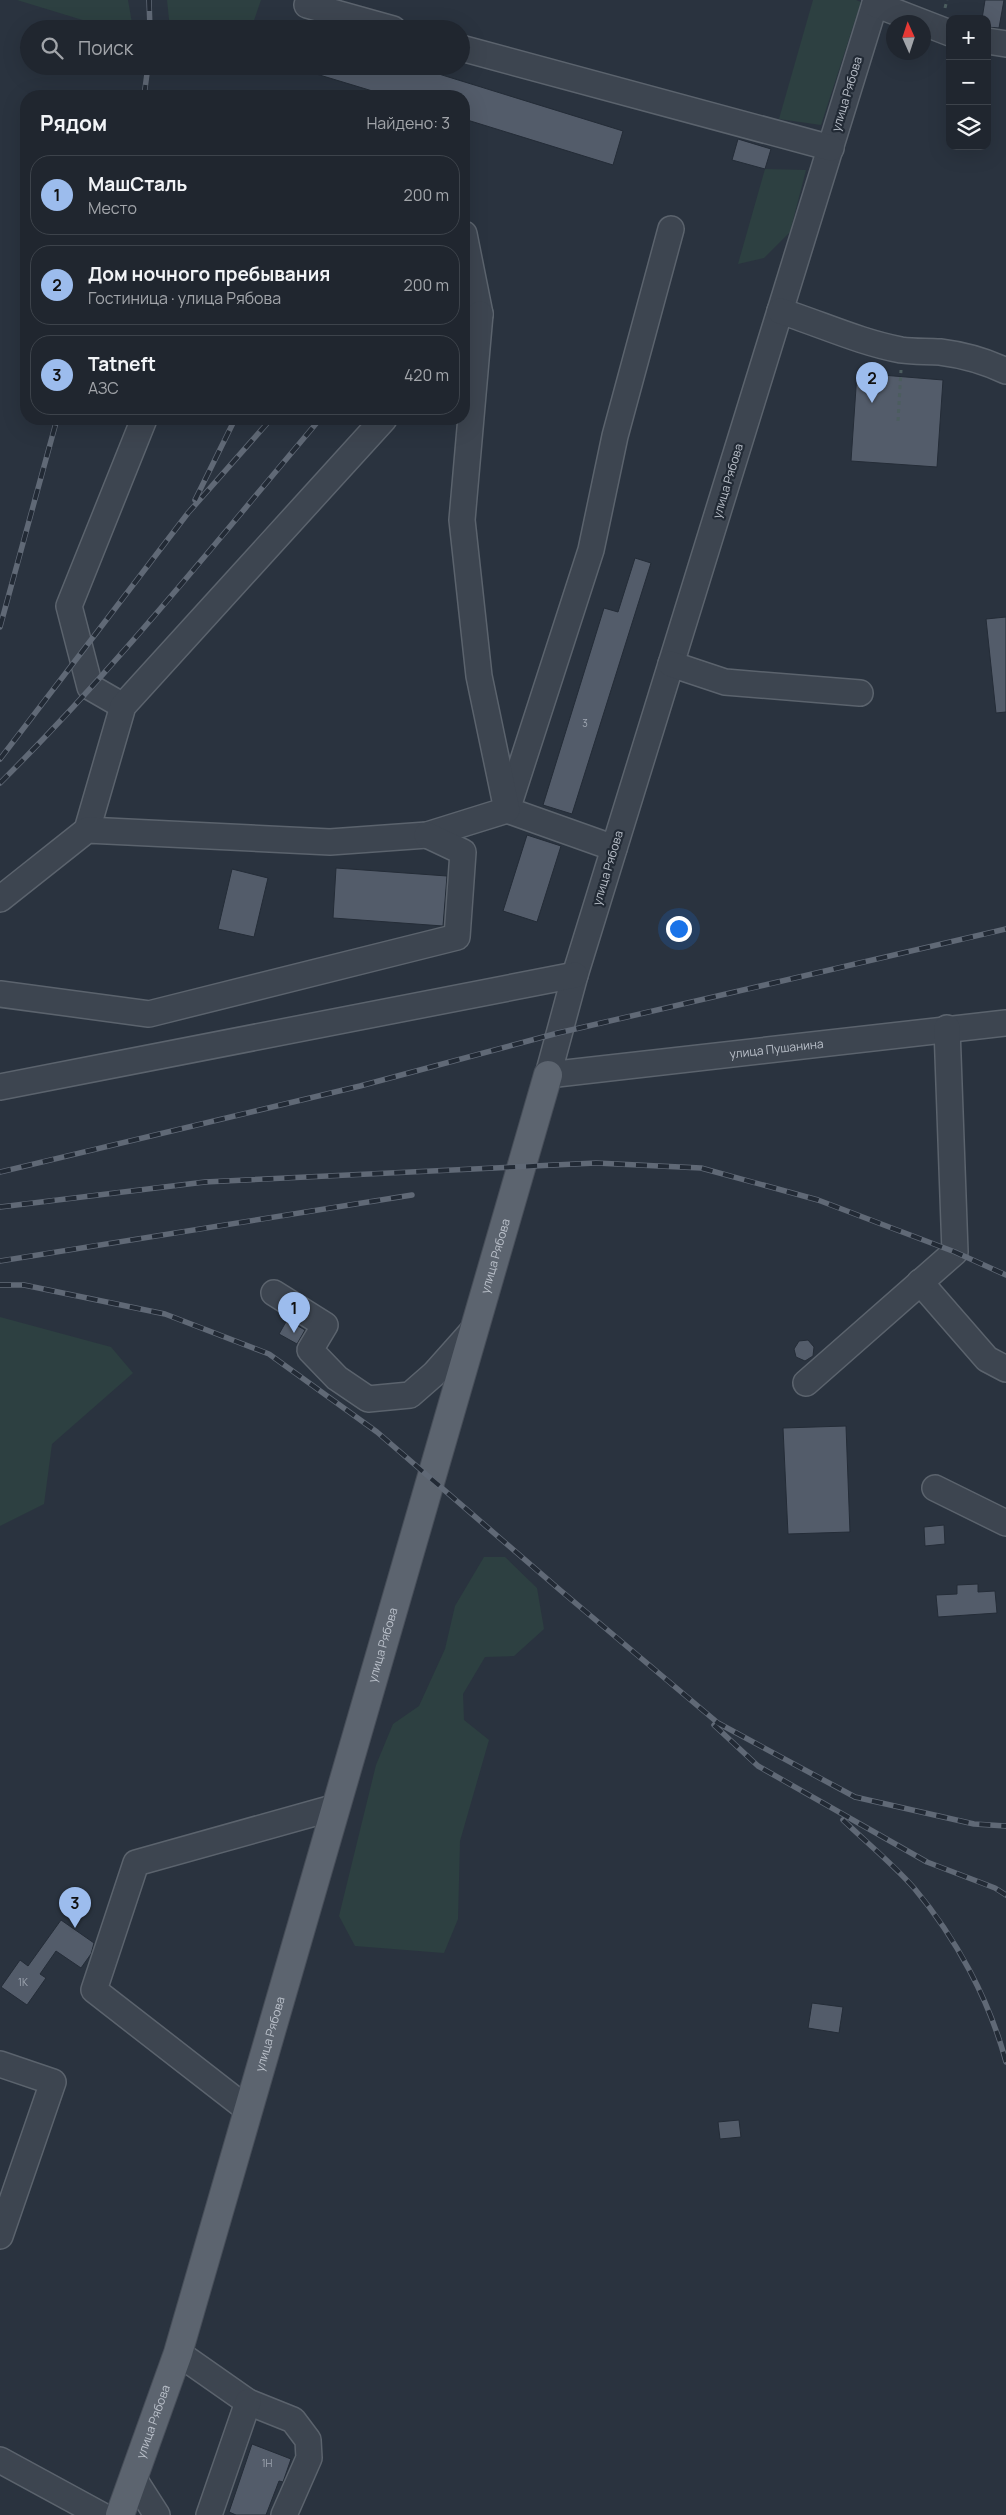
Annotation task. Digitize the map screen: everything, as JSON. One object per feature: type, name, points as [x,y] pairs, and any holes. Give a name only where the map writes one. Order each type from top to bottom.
[{"type":"main road","name":"улица Рябова","points":[[120,2515],[178,2353],[247,2109],[548,1075]]},
{"type":"street","points":[[876,2],[946,31]]},
{"type":"street","name":"улица Рябова","points":[[548,1075],[575,975],[876,2]]},
{"type":"street","points":[[307,5],[361,20]]},
{"type":"street","points":[[991,42],[1006,44]]},
{"type":"street","points":[[470,50],[831,148]]},
{"type":"street","points":[[507,810],[592,550],[615,436],[671,229]]},
{"type":"street","points":[[470,300],[472,322],[470,362]]},
{"type":"street","points":[[780,311],[810,320],[839,334],[902,350],[942,352],[982,360],[1006,371]]},
{"type":"street","points":[[982,360],[1006,357]]},
{"type":"street","points":[[123,706],[90,687],[69,606],[142,425]]},
{"type":"street","points":[[0,899],[87,830],[123,706],[379,425]]},
{"type":"street","points":[[467,425],[462,520],[479,676],[507,810]]},
{"type":"street","points":[[671,664],[725,682],[860,693]]},
{"type":"street","points":[[87,830],[330,842],[427,835],[507,810],[614,848]]},
{"type":"street","points":[[0,994],[148,1014],[457,937],[463,852],[427,835]]},
{"type":"street","points":[[0,1087],[575,975]]},
{"type":"street","name":"улица Пушанина","points":[[548,1075],[947,1028],[1006,1023]]},
{"type":"street","points":[[806,1382],[955,1252],[947,1028]]},
{"type":"street","points":[[920,1282],[987,1359],[1006,1369]]},
{"type":"street","points":[[274,1293],[325,1325],[310,1350],[337,1378],[368,1399],[410,1395],[434,1374],[475,1328]]},
{"type":"street","points":[[935,1488],[1006,1523]]},
{"type":"street","points":[[247,2109],[94,1990],[136,1863],[336,1807]]},
{"type":"street","points":[[0,2064],[53,2082],[0,2236]]},
{"type":"street","points":[[178,2353],[248,2402],[293,2420],[308,2440],[309,2458],[284,2515]]},
{"type":"street","points":[[208,2515],[248,2402]]},
{"type":"street","points":[[0,2460],[101,2515]]},
{"type":"street","points":[[134,2479],[157,2515]]},
{"type":"path","points":[[898,421],[902,350]]},
{"type":"shaded area","points":[[17,0],[128,0],[131,20],[83,20]]},
{"type":"shaded area","points":[[167,0],[261,0],[254,20],[169,20]]},
{"type":"shaded area","points":[[813,0],[856,0],[861,2],[821,125],[779,119]]},
{"type":"shaded area","points":[[765,169],[806,170],[790,232],[764,258],[738,264]]},
{"type":"shaded area","points":[[0,1317],[111,1347],[133,1373],[52,1444],[44,1504],[0,1526]]},
{"type":"shaded area","points":[[484,1557],[505,1557],[537,1588],[544,1629],[514,1656],[485,1657],[463,1694],[464,1720],[489,1740],[460,1841],[458,1919],[444,1953],[355,1946],[339,1916],[376,1765],[393,1724],[419,1706],[445,1649],[455,1606]]},
{"type":"building","points":[[985,0],[1004,0],[999,28],[991,27],[991,15],[983,15]]},
{"type":"building","points":[[320,75],[442,75],[623,131],[613,165],[470,121],[470,90],[369,90]]},
{"type":"building","points":[[738,139],[771,149],[765,169],[732,160]]},
{"type":"building","points":[[857,373],[943,380],[937,467],[851,461]]},
{"type":"building","points":[[635,558],[651,563],[572,814],[543,805],[604,608],[618,612]]},
{"type":"building","points":[[1006,617],[1006,712],[996,713],[986,619]]},
{"type":"building","points":[[527,835],[561,846],[537,922],[503,911]]},
{"type":"building","points":[[336,868],[447,876],[443,926],[333,918]]},
{"type":"building","points":[[232,869],[268,878],[254,937],[218,929]]},
{"type":"building","points":[[287,1320],[305,1330],[297,1344],[279,1334]]},
{"type":"building","points":[[808,1340],[814,1347],[813,1356],[805,1361],[796,1357],[794,1349],[799,1341]]},
{"type":"building","points":[[846,1426],[850,1532],[788,1534],[783,1428]]},
{"type":"building","points":[[944,1525],[945,1544],[925,1546],[924,1527]]},
{"type":"building","points":[[978,1584],[978,1592],[995,1591],[997,1613],[938,1617],[936,1595],[957,1594],[957,1585]]},
{"type":"building","points":[[61,1920],[94,1943],[91,1954],[81,1968],[56,1951],[40,1974],[46,1978],[27,2005],[1,1987],[20,1960],[28,1966]]},
{"type":"building","points":[[812,2003],[843,2007],[839,2033],[808,2028]]},
{"type":"building","points":[[739,2120],[741,2137],[720,2139],[718,2122]]},
{"type":"building","points":[[252,2444],[291,2459],[283,2482],[279,2481],[266,2515],[236,2515],[229,2512]]},
{"type":"railway","points":[[149,0],[150,20]]},
{"type":"railway","points":[[145,90],[147,75]]},
{"type":"railway","points":[[0,627],[55,425]]},
{"type":"railway","points":[[195,500],[232,425]]},
{"type":"railway","points":[[0,759],[188,513],[266,425]]},
{"type":"railway","points":[[0,783],[43,740],[124,650],[315,425]]},
{"type":"railway","points":[[0,1172],[360,1086],[558,1033],[1006,929]]},
{"type":"railway","points":[[0,1207],[205,1182],[596,1163],[701,1168],[818,1200],[955,1252],[1006,1275]]},
{"type":"railway","points":[[0,1261],[412,1195]]},
{"type":"railway","points":[[0,1285],[24,1285],[165,1314],[269,1354],[377,1432],[718,1723],[855,1797],[974,1824],[1006,1826]]},
{"type":"railway","points":[[714,1725],[758,1766],[927,1862],[995,1888],[1006,1895]]},
{"type":"railway","points":[[843,1820],[906,1879],[944,1927],[980,1992],[999,2038],[1006,2062]]},
{"type":"place","name":"Дом ночного пребывания","points":[[872,403]]},
{"type":"place","name":"МашСталь","points":[[294,1333]]},
{"type":"place","name":"Tatneft","points":[[75,1928]]}]
